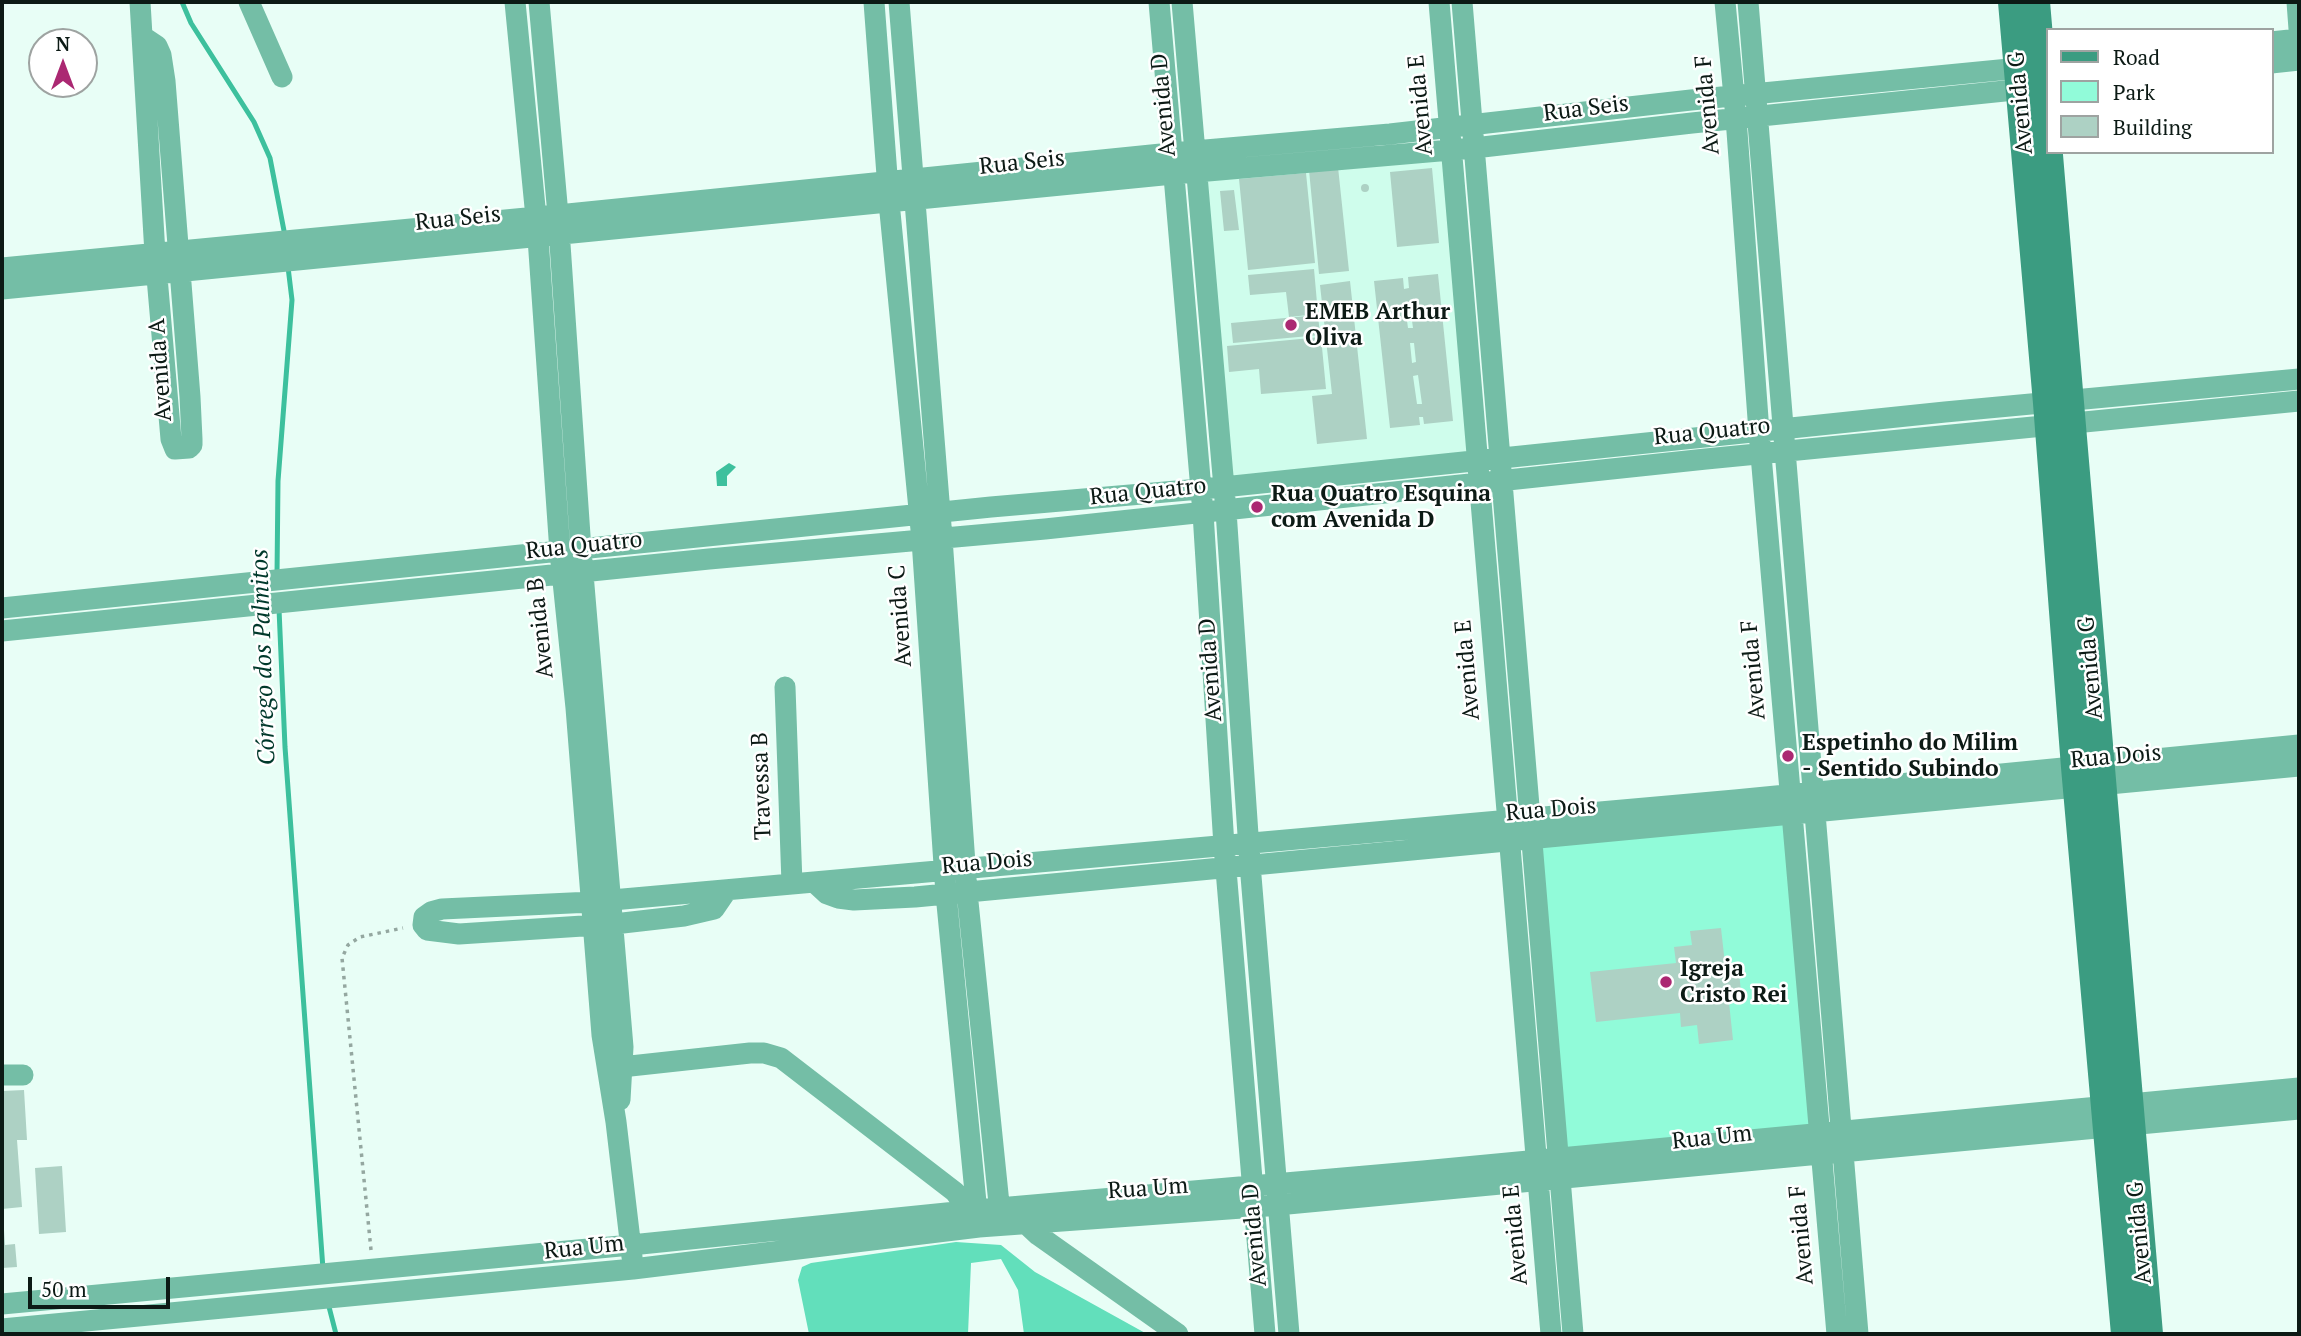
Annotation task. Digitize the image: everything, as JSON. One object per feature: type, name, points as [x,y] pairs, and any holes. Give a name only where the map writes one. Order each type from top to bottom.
[{"type":"street","name":"Avenida A","points":[[140,2],[142,36],[156,264],[172,443],[175,449],[189,448],[192,439],[163,65],[157,47],[142,36]]},
{"type":"street","points":[[250,2],[282,77]]},
{"type":"street","name":"Avenida B","points":[[515,2],[537,228],[552,434],[573,574],[602,901],[602,1035],[615,1068],[615,1122],[633,1269]]},
{"type":"street","name":"Avenida B","points":[[539,2],[559,225],[573,433],[570,551]]},
{"type":"street","name":"Avenida C","points":[[874,2],[888,191],[921,410]]},
{"type":"street","name":"Avenida C","points":[[899,2],[914,189],[921,410],[956,870],[974,1219]]},
{"type":"street","name":"Avenida D","points":[[1159,2],[1203,513],[1225,856],[1265,1334]]},
{"type":"street","name":"Avenida D","points":[[1182,2],[1226,510],[1250,854],[1289,1334]]},
{"type":"street","name":"Avenida E","points":[[1439,2],[1451,150],[1488,460],[1501,481],[1573,1334]]},
{"type":"street","name":"Avenida E","points":[[1462,2],[1474,148],[1488,460],[1479,484],[1551,1334]]},
{"type":"street","name":"Avenida F","points":[[1725,2],[1745,95],[1782,429],[1858,1334]]},
{"type":"street","name":"Avenida F","points":[[1745,95],[1748,2]]},
{"type":"street","name":"Avenida G","points":[[2013,2],[2036,77]]},
{"type":"street","name":"Avenida G","points":[[2035,2],[2036,77],[2059,413],[2088,776],[2127,1210],[2148,1334]]},
{"type":"street","points":[[2297,2],[2299,29]]},
{"type":"street","points":[[2273,42],[2299,39]]},
{"type":"street","points":[[2273,63],[2299,60]]},
{"type":"street","name":"Rua Seis","points":[[1172,163],[1195,172],[1474,148],[1747,117],[2036,77]]},
{"type":"street","name":"Rua Seis","points":[[2,289],[179,261],[537,228],[1172,163],[1194,150],[1472,126],[1745,95],[2036,77]]},
{"type":"street","name":"Avenida F","points":[[1747,117],[1759,432],[1837,1334]]},
{"type":"street","name":"Rua Seis","points":[[2,268],[156,264]]},
{"type":"street","name":"Rua Quatro","points":[[2,631],[1993,432],[2059,413],[2217,386],[2299,379]]},
{"type":"street","points":[[2217,386],[2222,408]]},
{"type":"street","name":"Rua Quatro","points":[[2,608],[1990,408],[2059,413],[2222,408],[2299,401]]},
{"type":"street","points":[[1990,408],[1993,432]]},
{"type":"street","points":[[552,434],[573,433]]},
{"type":"street","points":[[182,591],[186,613]]},
{"type":"street","name":"Travessa B","points":[[785,687],[792,884]]},
{"type":"street","name":"Rua Dois","points":[[2088,776],[2299,745]]},
{"type":"street","name":"Rua Dois","points":[[423,925],[424,917],[442,909],[602,901],[956,870],[1225,856],[2088,776],[2299,766]]},
{"type":"street","name":"Rua Dois","points":[[814,882],[827,894],[854,900],[956,893],[1225,856]]},
{"type":"street","points":[[423,925],[427,930],[459,934],[603,924],[705,912],[714,909],[726,890]]},
{"type":"street","name":"Avenida C","points":[[956,893],[1010,1216]]},
{"type":"street","points":[[1522,998],[1545,996]]},
{"type":"street","points":[[615,1068],[750,1053],[764,1053],[781,1058],[812,1079],[955,1192],[974,1219]]},
{"type":"street","name":"Rua Um","points":[[2118,1116],[2299,1088]]},
{"type":"street","name":"Rua Um","points":[[1010,1216],[1256,1208],[1278,1195],[2118,1116],[2299,1109]]},
{"type":"street","name":"Rua Um","points":[[2,1304],[631,1245],[1010,1216],[1254,1186],[1278,1195]]},
{"type":"street","name":"Avenida G","points":[[2126,1334],[2127,1210]]},
{"type":"street","points":[[1010,1216],[1178,1334]]},
{"type":"street","name":"Rua Um","points":[[2,1329],[633,1269],[974,1219]]},
{"type":"street","points":[[1545,1261],[1566,1259]]},
{"type":"path","points":[[366,1270],[342,958],[348,945],[360,937],[423,925]]},
{"type":"shaded area","name":"EMEB Arthur Oliva","points":[[1446,156],[1474,458],[1225,484],[1204,180]]},
{"type":"shaded area","points":[[729,463],[736,467],[727,476],[727,486],[717,486],[716,472]]},
{"type":"shaded area","points":[[956,1242],[1001,1245],[1035,1272],[1147,1334],[1024,1334],[1018,1290],[1001,1259],[971,1263],[968,1334],[809,1334],[798,1280],[802,1267],[811,1263]]},
{"type":"green space","points":[[1793,813],[1819,1134],[1558,1158],[1532,838]]},
{"type":"building","points":[[1338,167],[1349,271],[1319,274],[1309,170]]},
{"type":"building","points":[[1432,168],[1439,243],[1397,247],[1390,172]]},
{"type":"building","points":[[1306,173],[1315,263],[1248,270],[1239,179]]},
{"type":"building","points":[[1365,184],[1369,188],[1365,192],[1361,188]]},
{"type":"building","points":[[1234,190],[1239,230],[1224,231],[1220,191]]},
{"type":"building","points":[[1314,269],[1318,314],[1289,317],[1286,292],[1250,295],[1248,275]]},
{"type":"building","points":[[1438,274],[1453,421],[1424,424],[1423,417],[1419,417],[1420,425],[1390,428],[1374,281],[1403,278],[1404,289],[1409,288],[1408,277]],"holes":[[[1405,306],[1410,306],[1413,328],[1408,328]],[[1410,343],[1414,343],[1416,362],[1412,363]],[[1418,375],[1422,404],[1417,404],[1413,376]]]},
{"type":"building","points":[[1350,281],[1367,439],[1317,444],[1312,396],[1332,394],[1320,285]]},
{"type":"building","points":[[1318,315],[1320,335],[1233,343],[1231,323]]},
{"type":"building","points":[[1321,337],[1326,389],[1261,394],[1259,369],[1229,372],[1227,346]]},
{"type":"building","name":"Igreja Cristo Rei","points":[[1721,928],[1726,973],[1739,972],[1741,992],[1728,993],[1733,1040],[1699,1044],[1697,1025],[1681,1027],[1680,1013],[1596,1022],[1590,972],[1676,963],[1674,947],[1692,945],[1690,931]]},
{"type":"building","points":[[24,1090],[27,1140],[17,1140],[22,1207],[2,1209],[2,1091]]},
{"type":"building","points":[[62,1166],[66,1232],[39,1234],[35,1168]]},
{"type":"building","points":[[2,1230],[5,1245],[15,1244],[17,1267],[2,1268]]},
{"type":"waterway","name":"Córrego dos Palmitos","points":[[182,2],[191,23],[254,122],[270,158],[285,236]]},
{"type":"waterway","name":"Córrego dos Palmitos","points":[[277,575],[278,481],[292,300],[288,267]]},
{"type":"waterway","name":"Córrego dos Palmitos","points":[[279,609],[285,747],[323,1269]]},
{"type":"waterway","name":"Córrego dos Palmitos","points":[[328,1303],[336,1334]]},
{"type":"place","name":"EMEB Arthur Oliva","points":[[1291,325]]},
{"type":"place","name":"Rua Quatro Esquina com Avenida D","points":[[1257,507]]},
{"type":"place","name":"Espetinho do Milim - Sentido Subindo","points":[[1788,756]]},
{"type":"place","name":"Igreja Cristo Rei","points":[[1666,982]]}]
